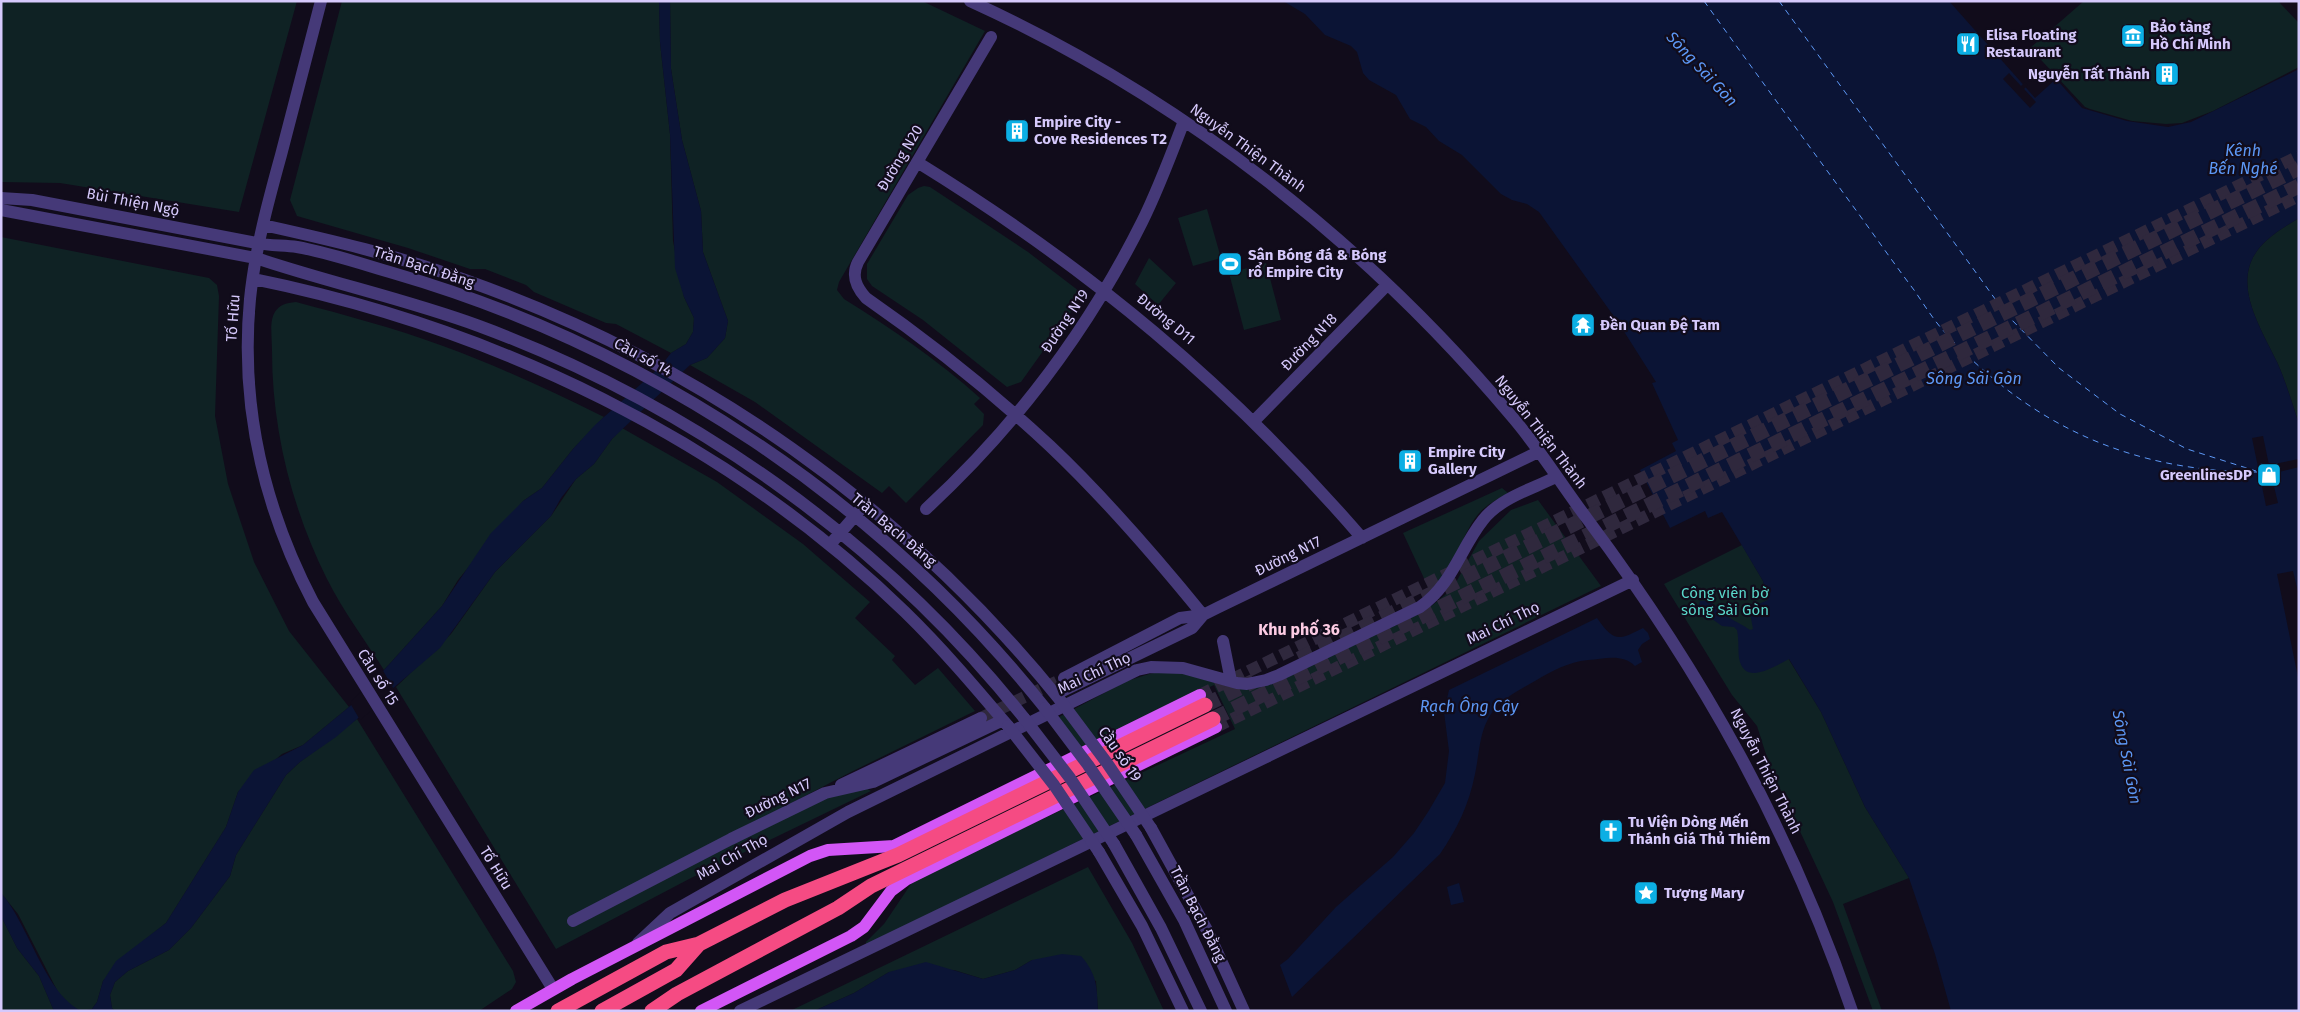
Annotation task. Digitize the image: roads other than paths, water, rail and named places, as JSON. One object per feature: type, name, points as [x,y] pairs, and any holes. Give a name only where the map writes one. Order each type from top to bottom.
[{"type":"highway","name":"Mai Chí Thọ","points":[[562,1010],[666,952],[699,944],[785,900],[898,855],[1203,700]]},
{"type":"highway","points":[[652,1011],[677,994],[838,908],[871,886],[1214,723]]},
{"type":"highway","points":[[602,1011],[676,970],[699,944]]},
{"type":"main road","name":"Mai Chí Thọ","points":[[516,1011],[632,947],[810,856],[828,850],[894,846],[1203,700]]},
{"type":"main road","points":[[701,1011],[858,932],[864,927],[891,891],[907,879],[1214,723]]},
{"type":"main road","name":"Tố Hữu","points":[[553,990],[562,1010]]},
{"type":"street","name":"Tố Hữu","points":[[321,1],[256,258],[248,349],[248,380],[250,408],[259,459],[276,518],[286,547],[300,577],[329,630]]},
{"type":"street","name":"Nguyễn Thiện Thành","points":[[970,1],[1032,31],[1084,60],[1184,121],[1297,204],[1387,284],[1516,422],[1633,580],[1716,709],[1764,799],[1807,891],[1852,1011]]},
{"type":"street","name":"Đường N20","points":[[991,36],[855,269],[856,285],[866,298],[934,347],[1016,415]]},
{"type":"street","name":"Đường N19","points":[[926,508],[984,452],[1016,415],[1063,354],[1105,290],[1142,222],[1184,121]]},
{"type":"street","name":"Đường D11","points":[[917,162],[1038,240],[1105,290],[1181,354],[1254,421],[1302,470],[1362,538]]},
{"type":"street","name":"Bùi Thiện Ngộ","points":[[1,198],[32,200],[259,244]]},
{"type":"street","name":"Bùi Thiện Ngộ","points":[[1,210],[256,258]]},
{"type":"street","name":"Cầu số 14","points":[[263,225],[388,255],[495,291],[582,326],[704,391],[730,407],[788,445],[866,503]]},
{"type":"street","name":"Trần Bạch Đằng","points":[[259,244],[297,247],[410,278],[489,305],[574,340]]},
{"type":"street","points":[[256,258],[292,270],[397,298],[481,326],[563,360],[622,389],[684,424],[767,479],[840,534],[935,620],[973,659],[1024,718],[1070,778],[1125,862],[1161,928],[1201,1011]]},
{"type":"street","points":[[253,279],[333,297],[387,312],[475,342],[555,376],[701,454],[752,488],[830,546],[904,612],[969,679],[1054,784],[1099,852],[1142,926],[1183,1011]]},
{"type":"street","name":"Đường N18","points":[[1254,421],[1387,284]]},
{"type":"street","points":[[489,305],[495,291]]},
{"type":"street","points":[[475,342],[481,326]]},
{"type":"street","name":"Cầu số 14","points":[[574,340],[696,405]]},
{"type":"street","name":"Trần Bạch Đằng","points":[[696,405],[810,481],[855,516],[934,586],[993,646],[1045,708],[1088,765],[1136,835],[1196,944],[1226,1011]]},
{"type":"street","points":[[701,454],[730,407]]},
{"type":"street","points":[[1016,415],[1057,452],[1120,518],[1203,615]]},
{"type":"street","name":"Đường N17","points":[[1058,697],[1192,628],[1203,615],[1538,452]]},
{"type":"street","name":"Mai Chí Thọ","points":[[632,947],[670,913],[841,816],[1137,670],[1151,666],[1183,668],[1247,684],[1266,680],[1420,607],[1440,591],[1489,514],[1500,504],[1556,477]]},
{"type":"street","points":[[830,546],[866,503]]},
{"type":"street","name":"Cầu số 19","points":[[866,503],[903,535],[978,607],[1058,697],[1102,756],[1161,845],[1205,925],[1244,1011]]},
{"type":"street","name":"Mai Chí Thọ","points":[[740,1011],[1633,580]]},
{"type":"street","points":[[1064,678],[1180,618],[1203,615]]},
{"type":"street","name":"Cầu số 15","points":[[329,630],[399,742]]},
{"type":"street","points":[[1223,641],[1231,681]]},
{"type":"street","points":[[825,793],[981,718]]},
{"type":"street","name":"Đường N17","points":[[573,921],[731,838],[825,793],[873,782],[1006,723]]},
{"type":"street","name":"Tố Hữu","points":[[399,742],[553,990]]},
{"type":"street","points":[[1146,852],[1161,845]]},
{"type":"street","points":[[1110,870],[1125,862]]},
{"type":"water","points":[[659,1],[670,1],[671,69],[682,140],[701,211],[703,252],[728,321],[725,338],[707,358],[690,365],[612,439],[594,464],[576,479],[561,498],[551,516],[495,572],[440,648],[336,737],[300,762],[286,775],[236,855],[230,876],[191,928],[169,950],[128,971],[115,982],[110,995],[112,1008],[115,1011],[86,1011],[92,1009],[97,1002],[103,981],[116,961],[166,923],[226,827],[238,792],[254,770],[303,745],[355,702],[442,606],[491,533],[523,501],[542,488],[595,425],[660,367],[671,353],[686,344],[693,332],[694,318],[684,297],[675,268],[670,134],[660,42]]},
{"type":"water","name":"Sông Sài Gòn","points":[[1283,1],[1949,1],[2035,98],[2056,79],[2082,108],[2127,121],[2168,127],[2191,122],[2299,69],[2299,218],[2267,240],[2255,254],[2249,269],[2247,284],[2255,316],[2280,370],[2299,424],[2299,1011],[1951,1011],[1935,954],[1909,878],[1865,807],[1821,712],[1789,659],[1761,672],[1753,673],[1747,671],[1742,667],[1739,658],[1737,630],[1734,627],[1722,626],[1698,609],[1700,601],[1709,602],[1725,615],[1750,630],[1753,629],[1750,613],[1752,607],[1768,600],[1763,581],[1722,512],[1708,518],[1705,511],[1670,528],[1640,470],[1676,451],[1672,443],[1678,440],[1652,383],[1656,382],[1618,322],[1539,212],[1527,204],[1512,200],[1501,194],[1462,155],[1439,141],[1426,127],[1410,119],[1396,95],[1369,80],[1363,73],[1357,52],[1351,46],[1325,35],[1305,14]]},
{"type":"water","name":"Rạch Ông Cậy","points":[[1597,618],[1608,632],[1617,637],[1628,635],[1643,628],[1648,633],[1650,639],[1642,644],[1638,650],[1642,662],[1635,666],[1624,659],[1613,658],[1588,660],[1567,665],[1522,688],[1497,707],[1488,719],[1483,732],[1466,806],[1457,826],[1440,854],[1292,997],[1280,965],[1288,959],[1336,907],[1393,857],[1414,833],[1445,783],[1449,751],[1444,712],[1449,690]]},
{"type":"water","points":[[1459,883],[1464,902],[1451,905],[1447,887]]},
{"type":"water","points":[[1,893],[11,906],[38,958],[58,990],[69,1003],[82,1011],[54,1011],[39,976],[17,948],[1,916]]},
{"type":"water","points":[[1062,954],[1081,956],[1090,969],[1095,981],[1098,1011],[814,1011],[854,993],[889,972],[926,962],[983,979],[1015,970],[1032,960]]},
{"type":"tunnel","points":[[1200,695],[2299,156]]},
{"type":"tunnel","points":[[1299,659],[2299,168]]},
{"type":"tunnel","points":[[1213,719],[2299,186]]},
{"type":"tunnel","points":[[1216,727],[2299,196]]},
{"type":"tunnel","points":[[981,718],[1064,678]]},
{"type":"tunnel","points":[[1205,705],[1254,681]]},
{"type":"place","name":"Bảo tàng Hồ Chí Minh","points":[[2133,36]]},
{"type":"place","name":"Elisa Floating Restaurant","points":[[1968,44]]},
{"type":"place","name":"Nguyễn Tất Thành","points":[[2167,74]]},
{"type":"place","name":"Empire City - Cove Residences T2","points":[[1017,131]]},
{"type":"place","name":"Sân Bóng đá & Bóng rổ Empire City","points":[[1230,264]]},
{"type":"place","name":"Đền Quan Đệ Tam","points":[[1583,325]]},
{"type":"place","name":"Empire City Gallery","points":[[1410,461]]},
{"type":"place","name":"GreenlinesDP","points":[[2269,475]]},
{"type":"place","name":"Tu Viện Dòng Mến Thánh Giá Thủ Thiêm","points":[[1611,831]]},
{"type":"place","name":"Tượng Mary","points":[[1646,893]]},
{"type":"district","name":"Khu phố 36","points":[[1299,629]]},
{"type":"water label","name":"Kênh Bến Nghé","points":[[2243,159]]},
{"type":"park label","name":"Công viên bờ sông Sài Gòn","points":[[1725,602]]}]
